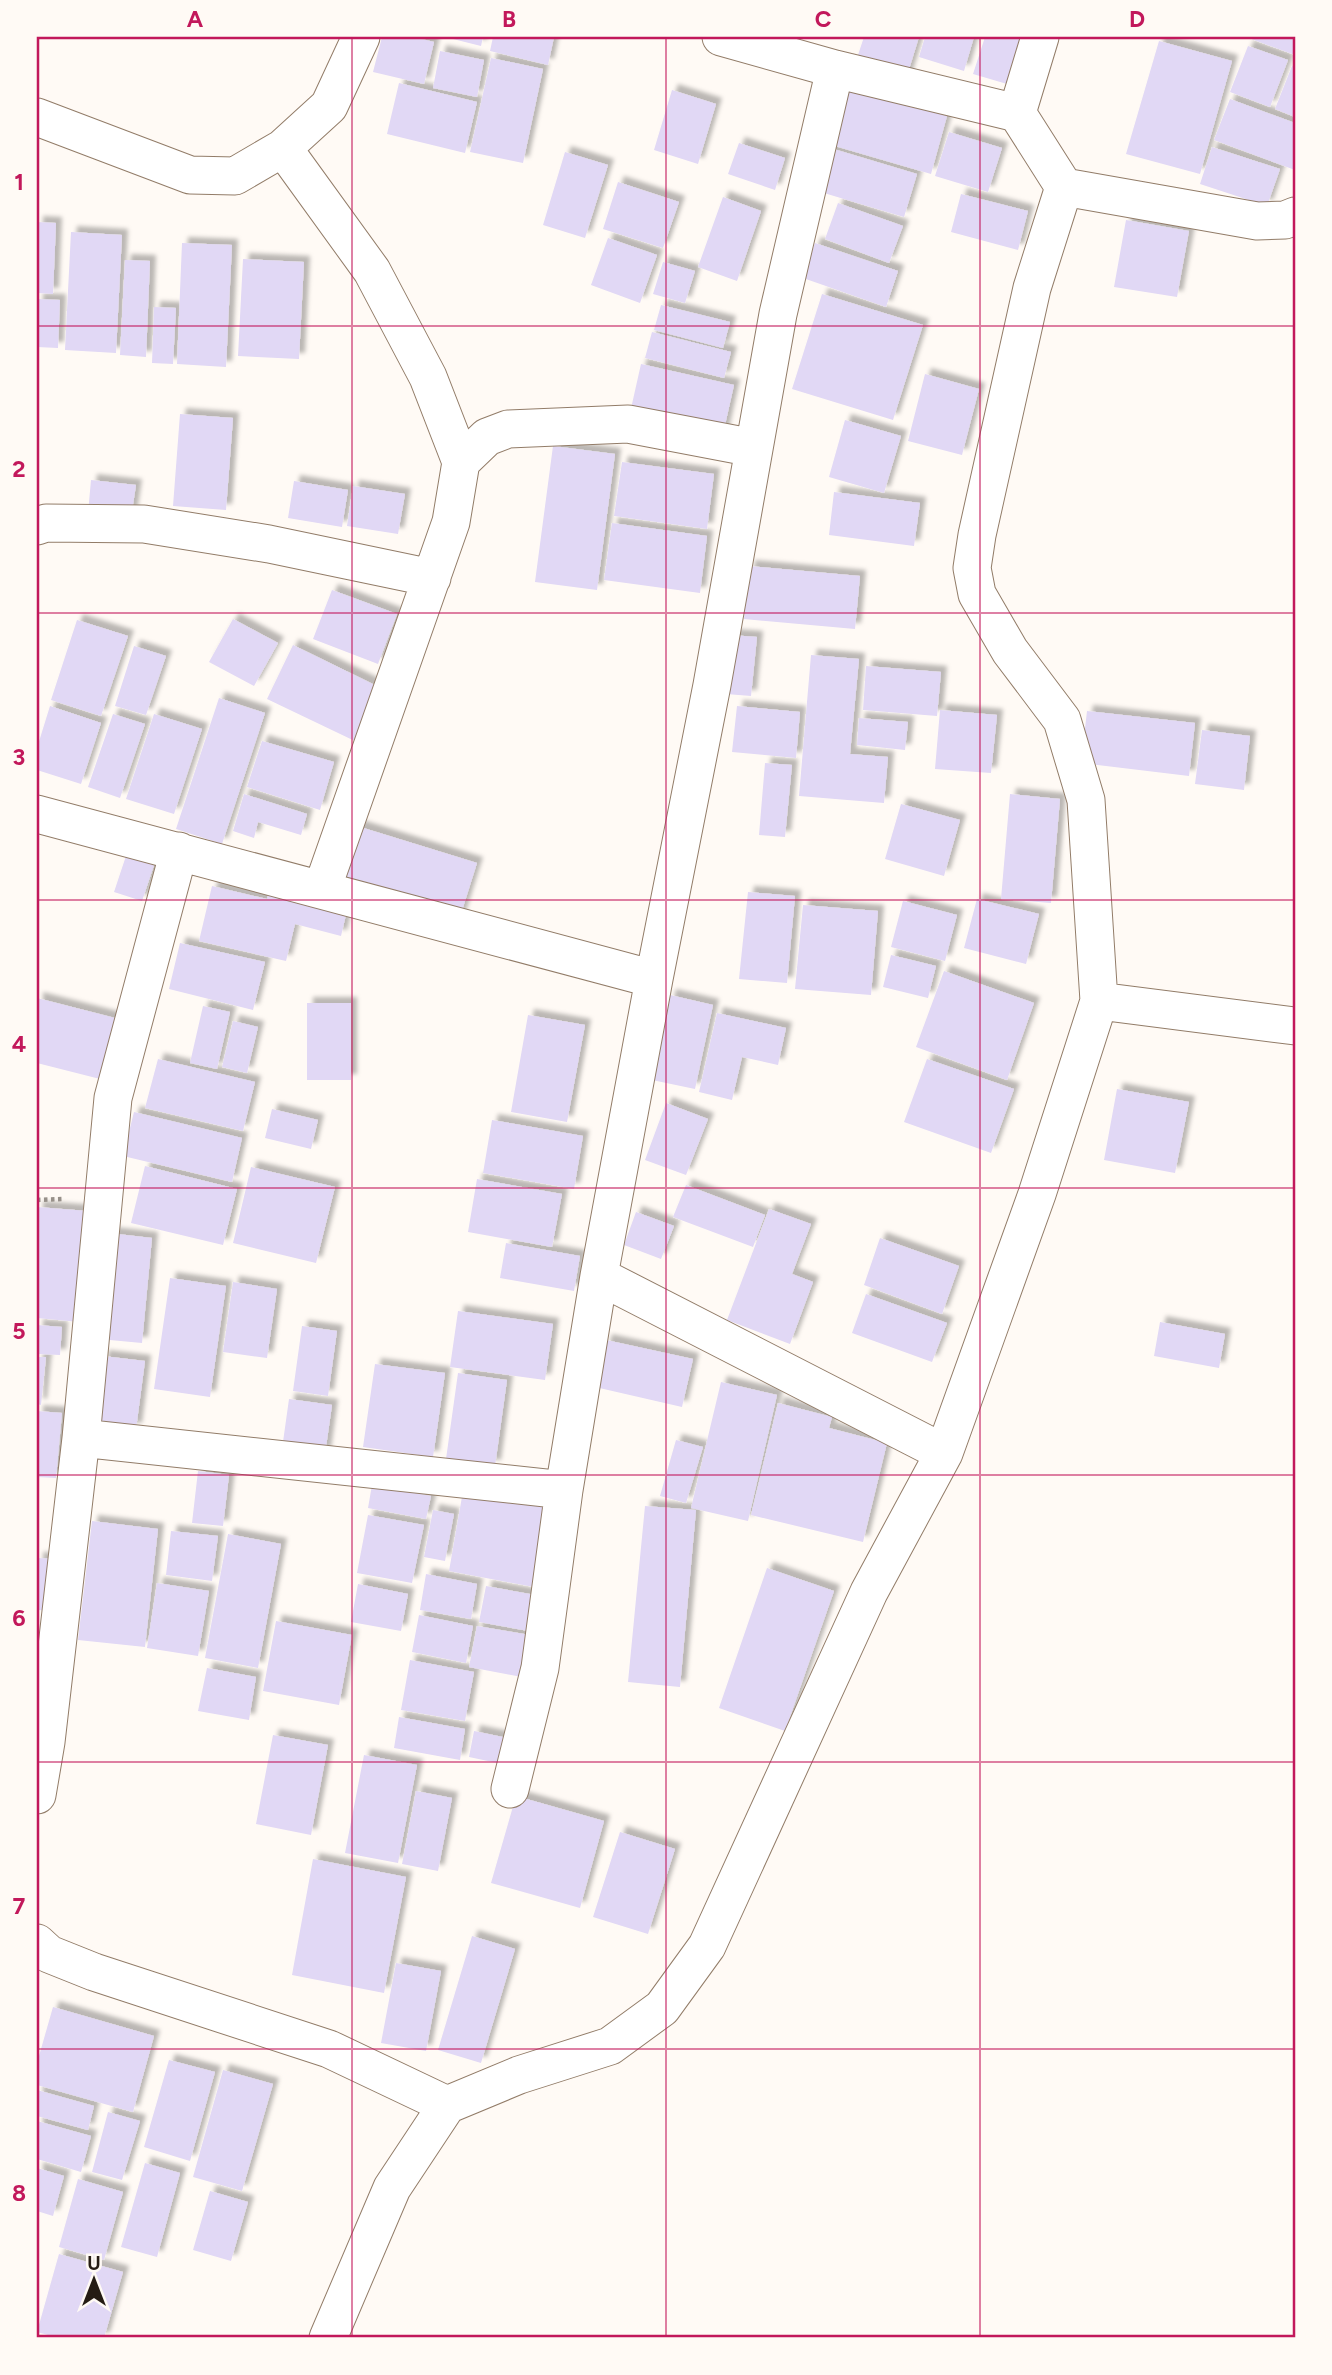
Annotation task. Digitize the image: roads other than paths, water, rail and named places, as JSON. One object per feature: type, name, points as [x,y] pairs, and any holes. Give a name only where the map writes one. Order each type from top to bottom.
[{"type":"street","points":[[37,117],[190,175],[235,176],[284,148],[330,106],[361,37]]},
{"type":"street","points":[[721,37],[835,69],[1017,113],[1064,187],[1257,221],[1285,220],[1295,216]]},
{"type":"street","points":[[1017,113],[1040,37]]},
{"type":"street","points":[[510,1789],[540,1668],[564,1490],[599,1276],[712,685],[778,314],[835,69]]},
{"type":"street","points":[[284,148],[372,271],[428,377],[461,462],[452,522],[322,890]]},
{"type":"street","points":[[328,2338],[392,2188],[447,2105],[519,2075],[610,2046],[662,2008],[707,1946],[869,1592],[944,1453],[1037,1194],[1099,1001],[1086,800],[1062,720],[1010,651],[976,594],[972,568],[976,535],[1032,288],[1064,187]]},
{"type":"street","points":[[461,462],[487,437],[508,429],[628,424],[754,448]]},
{"type":"street","points":[[37,526],[46,523],[144,524],[269,544],[432,578]]},
{"type":"street","points":[[37,814],[654,979]]},
{"type":"street","points":[[37,1795],[46,1742],[81,1438],[113,1098],[179,851]]},
{"type":"street","points":[[1099,1001],[1295,1026]]},
{"type":"street","points":[[599,1276],[944,1453]]},
{"type":"street","points":[[81,1438],[564,1490]]},
{"type":"street","points":[[37,1944],[49,1954],[94,1972],[330,2049],[447,2105]]}]
